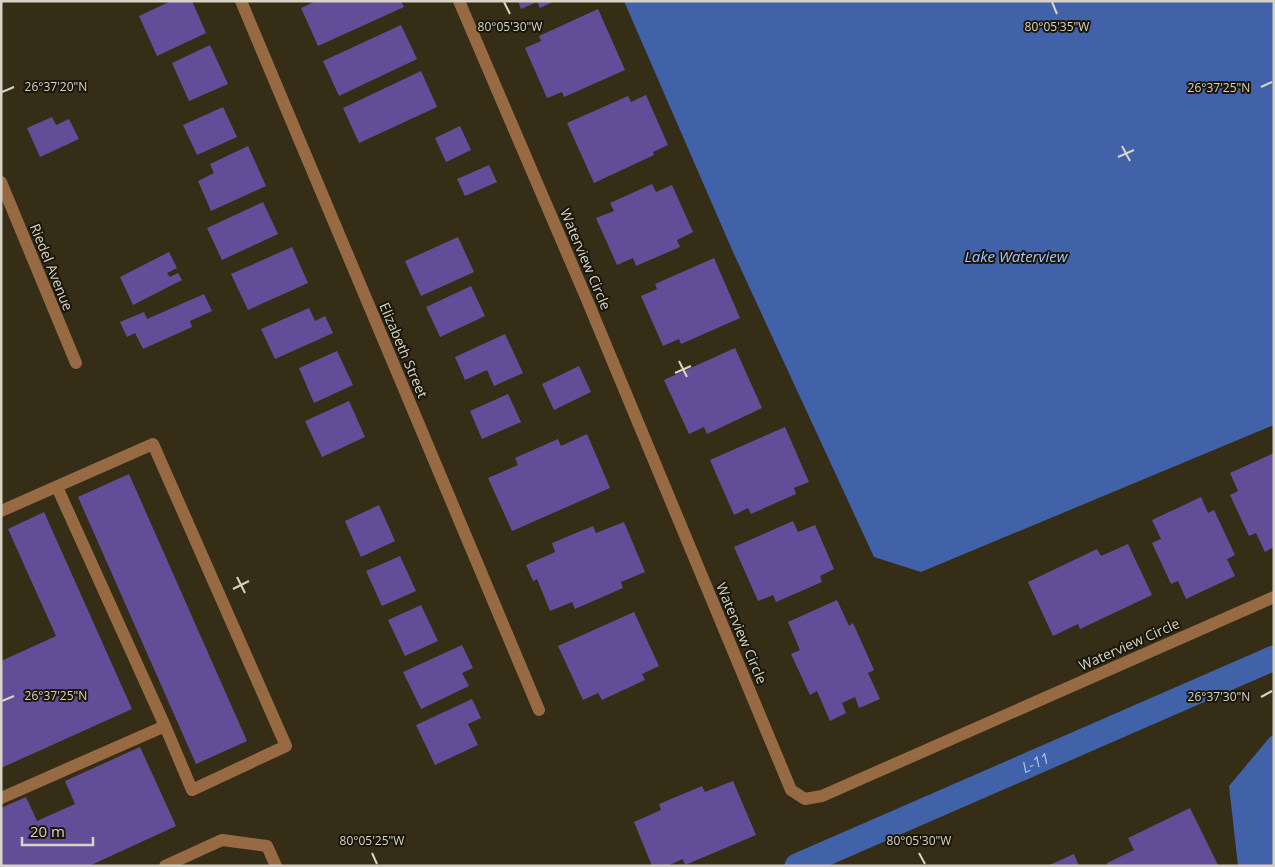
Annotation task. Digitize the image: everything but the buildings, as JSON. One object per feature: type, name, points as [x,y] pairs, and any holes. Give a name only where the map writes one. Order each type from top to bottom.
[{"type":"street","name":"Elizabeth Street","points":[[241,1],[539,710]]},
{"type":"street","name":"Waterview Circle","points":[[459,1],[585,295],[791,790],[805,798],[822,796],[1274,597]]},
{"type":"street","name":"Riedel Avenue","points":[[1,182],[76,363]]},
{"type":"street","points":[[1,511],[153,444],[286,746],[192,790],[57,487]]},
{"type":"street","points":[[1,798],[165,726]]},
{"type":"street","points":[[164,866],[222,840],[268,846],[276,866]]},
{"type":"water","name":"Lake Waterview","points":[[624,1],[1274,1],[1274,425],[921,572],[874,557],[733,252]]},
{"type":"water","points":[[1274,735],[1274,866],[1238,866],[1229,786],[1270,737]]},
{"type":"waterway","name":"L-11","points":[[797,866],[1274,658]]}]
